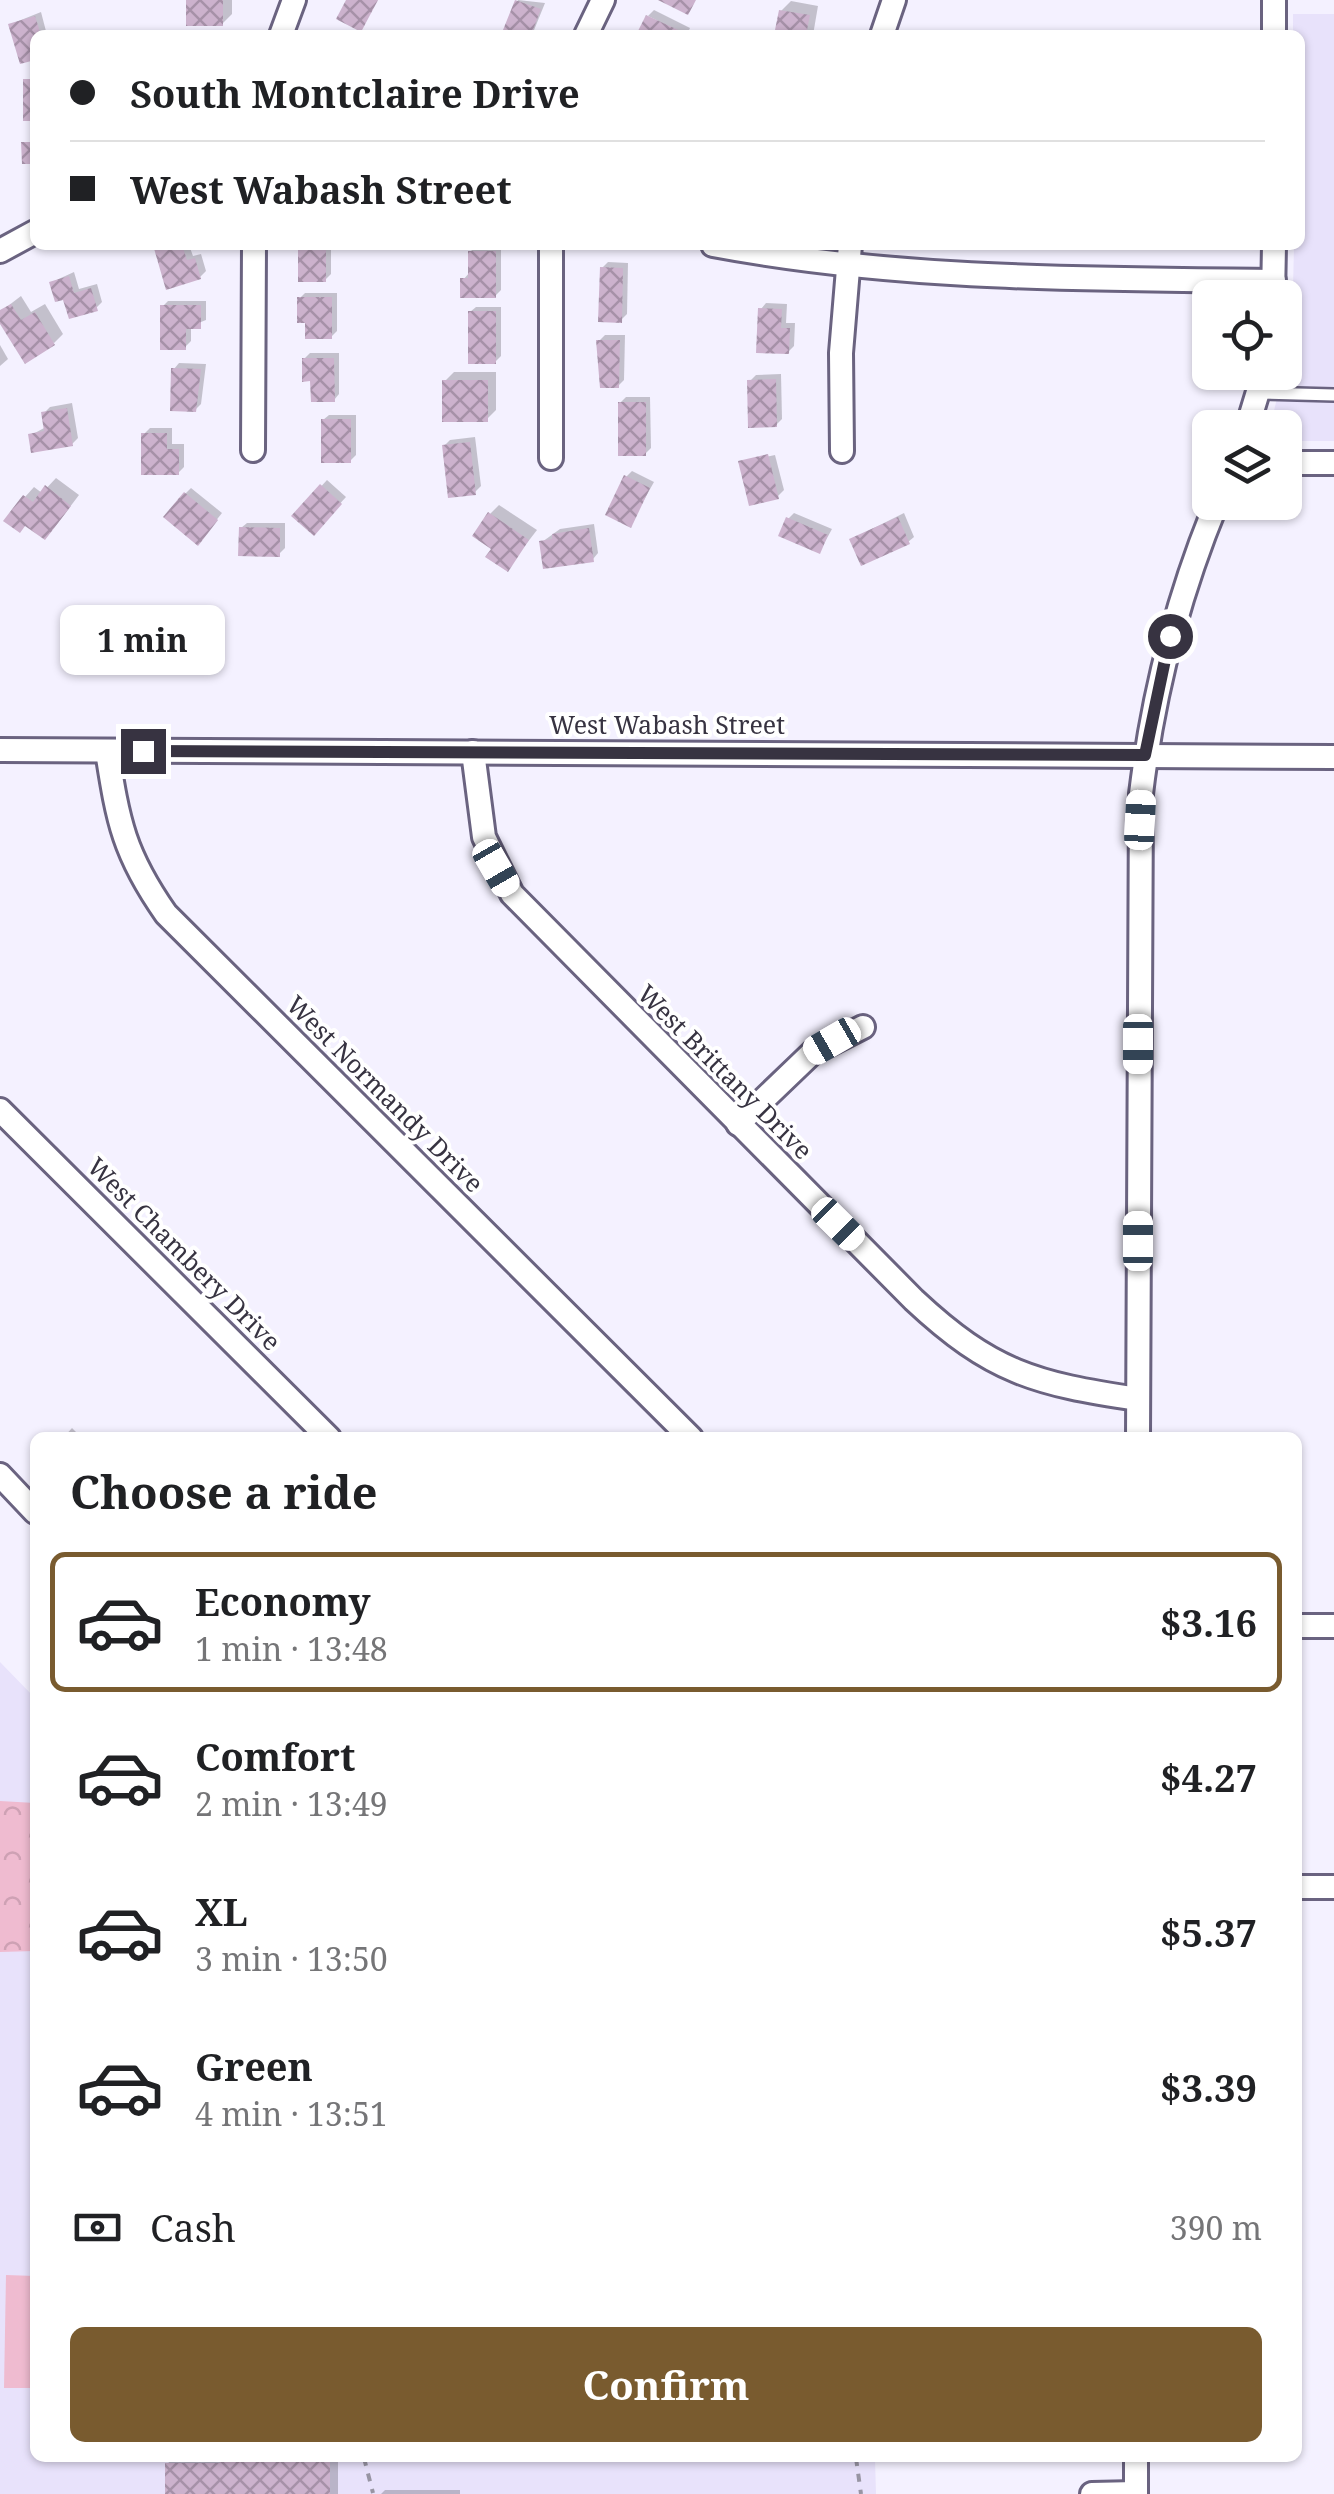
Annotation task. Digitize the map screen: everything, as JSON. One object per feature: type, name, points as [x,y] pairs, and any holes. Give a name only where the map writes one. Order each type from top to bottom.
[{"type":"street","points":[[283,30],[294,0]]},
{"type":"street","points":[[588,30],[603,0]]},
{"type":"street","points":[[884,30],[894,0]]},
{"type":"street","points":[[1274,0],[1274,30]]},
{"type":"street","points":[[2,245],[30,234]]},
{"type":"street","points":[[253,450],[254,250]]},
{"type":"street","points":[[551,250],[552,458]]},
{"type":"street","points":[[775,250],[849,256],[997,278],[1192,286]]},
{"type":"street","points":[[1273,280],[1274,250]]},
{"type":"street","points":[[842,452],[841,353],[849,256]]},
{"type":"street","points":[[1302,463],[1334,463]]},
{"type":"street","points":[[1138,1432],[1138,847],[1145,755],[1170,636],[1211,520]]},
{"type":"street","name":"West Wabash Street","points":[[0,750],[1334,757]]},
{"type":"street","name":"West Normandy Drive","points":[[107,751],[117,819],[128,854],[166,914],[685,1432]]},
{"type":"street","name":"West Brittany Drive","points":[[473,752],[484,836],[512,894],[738,1124],[969,1348],[1027,1378],[1138,1398]]},
{"type":"street","points":[[738,1124],[812,1053],[863,1027]]},
{"type":"street","name":"West Chambery Drive","points":[[0,1110],[324,1432]]},
{"type":"street","points":[[0,1475],[30,1507]]},
{"type":"street","points":[[1302,1626],[1334,1626]]},
{"type":"street","points":[[1302,1887],[1334,1887]]},
{"type":"street","points":[[1092,2494],[1136,2494],[1136,2462]]},
{"type":"lane","points":[[1300,390],[1334,396]]},
{"type":"path","points":[[365,2462],[373,2493]]},
{"type":"path","points":[[857,2462],[861,2494]]},
{"type":"shaded area","points":[[1293,14],[1334,14],[1334,441],[1302,441],[1302,410],[1274,410],[1279,390],[1302,390],[1302,280],[1293,280],[1294,250],[1305,250],[1305,30],[1293,30]]},
{"type":"shaded area","points":[[0,1662],[30,1693],[30,2462],[875,2462],[876,2494],[0,2494]]},
{"type":"green space","points":[[0,1801],[30,1803],[30,1951],[0,1952]]},
{"type":"green space","points":[[6,2275],[30,2276],[30,2388],[4,2388]]},
{"type":"building","points":[[186,0],[223,0],[223,26],[186,26]]},
{"type":"building","points":[[346,0],[378,0],[362,30],[336,19]]},
{"type":"building","points":[[515,0],[541,9],[533,30],[503,30]]},
{"type":"building","points":[[658,0],[696,0],[688,15]]},
{"type":"building","points":[[779,10],[810,15],[807,30],[775,30]]},
{"type":"building","points":[[646,15],[678,30],[638,30]]},
{"type":"building","points":[[35,16],[39,30],[30,30],[30,61],[20,64],[8,24]]},
{"type":"building","points":[[23,79],[30,79],[30,121],[23,121]]},
{"type":"building","points":[[21,142],[30,142],[30,164],[22,164]]},
{"type":"building","points":[[154,250],[184,250],[187,260],[195,258],[201,279],[166,290]]},
{"type":"building","points":[[298,250],[326,250],[326,282],[298,282]]},
{"type":"building","points":[[468,251],[496,251],[496,298],[460,298],[460,278],[468,278]]},
{"type":"building","points":[[600,267],[623,268],[622,323],[598,322]]},
{"type":"building","points":[[69,276],[74,293],[91,288],[98,311],[69,319],[63,300],[55,302],[49,282]]},
{"type":"building","points":[[297,297],[332,297],[332,339],[305,339],[305,323],[297,323]]},
{"type":"building","points":[[11,304],[21,320],[35,312],[55,345],[25,364],[0,324],[0,310]]},
{"type":"building","points":[[160,305],[201,305],[201,329],[186,329],[186,350],[160,350]]},
{"type":"building","points":[[758,308],[782,309],[781,328],[790,328],[789,354],[756,353]]},
{"type":"building","points":[[468,311],[496,311],[496,364],[468,364]]},
{"type":"building","points":[[596,340],[620,340],[619,388],[600,388]]},
{"type":"building","points":[[302,358],[334,358],[335,402],[311,402],[310,381],[302,382]]},
{"type":"building","points":[[171,368],[201,369],[196,412],[170,411]]},
{"type":"building","points":[[776,379],[777,427],[748,428],[747,380]]},
{"type":"building","points":[[442,380],[488,380],[488,422],[442,422]]},
{"type":"building","points":[[618,402],[646,402],[646,456],[618,456]]},
{"type":"building","points":[[67,408],[73,446],[31,453],[28,434],[44,431],[41,412]]},
{"type":"building","points":[[321,419],[351,419],[351,463],[321,463]]},
{"type":"building","points":[[141,433],[167,433],[167,449],[179,449],[179,475],[141,475]]},
{"type":"building","points":[[470,442],[476,495],[448,498],[442,445]]},
{"type":"building","points":[[768,454],[779,499],[749,506],[738,461]]},
{"type":"building","points":[[624,475],[650,488],[631,528],[605,515]]},
{"type":"building","points":[[320,484],[342,504],[314,536],[291,516]]},
{"type":"building","points":[[45,485],[71,506],[45,540],[25,526],[20,533],[3,521],[23,495],[33,502]]},
{"type":"building","points":[[184,492],[218,520],[198,546],[163,517]]},
{"type":"building","points":[[488,512],[529,540],[508,572],[485,557],[491,549],[472,536]]},
{"type":"building","points":[[786,517],[828,535],[820,554],[778,536]]},
{"type":"building","points":[[898,517],[910,544],[861,566],[849,539]]},
{"type":"building","points":[[239,527],[280,528],[280,557],[238,556]]},
{"type":"building","points":[[589,528],[594,562],[543,569],[539,541],[552,539],[552,534]]},
{"type":"building","points":[[330,2462],[330,2494],[165,2494],[165,2463]]},
{"type":"route","points":[[143,751],[1145,755],[1170,636]]}]
